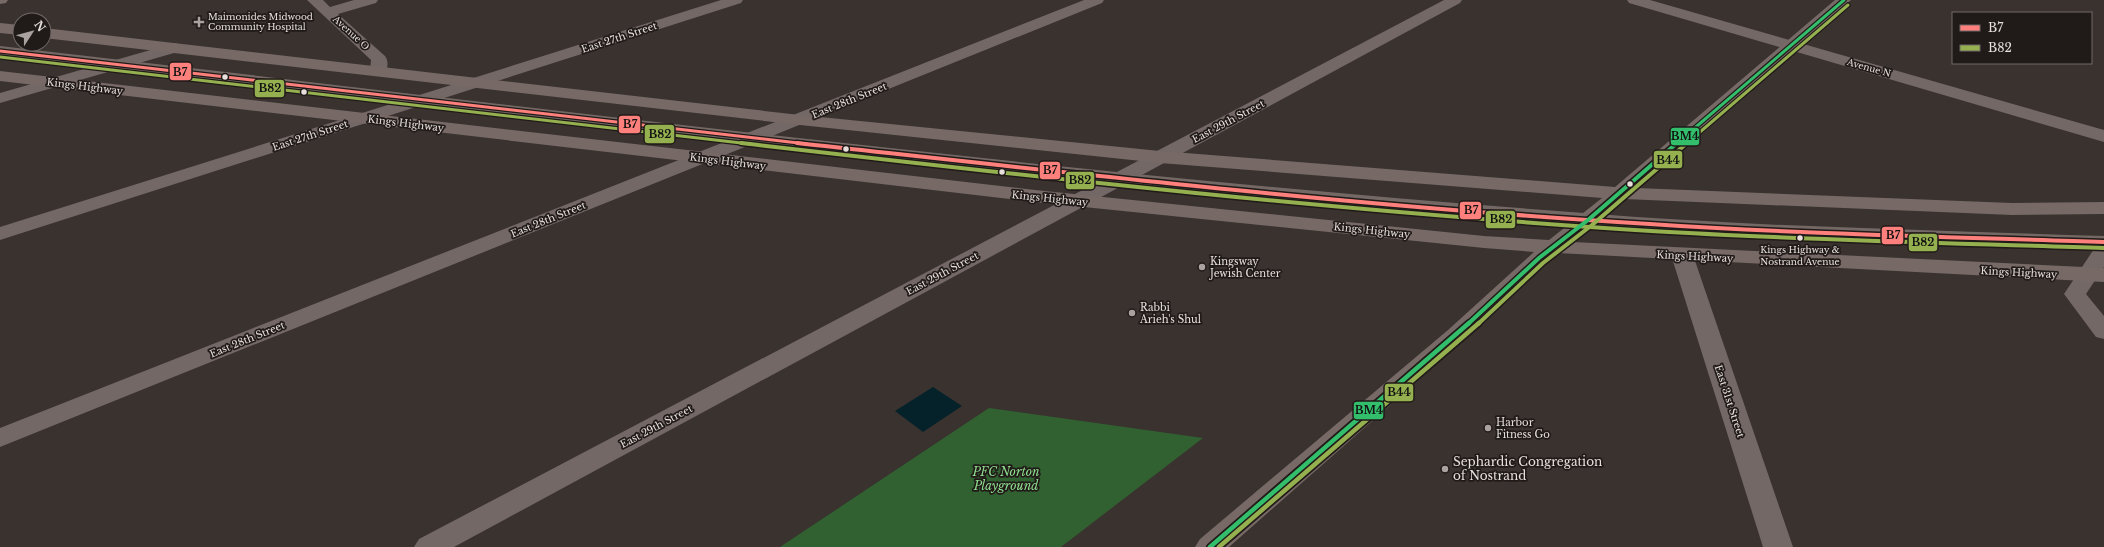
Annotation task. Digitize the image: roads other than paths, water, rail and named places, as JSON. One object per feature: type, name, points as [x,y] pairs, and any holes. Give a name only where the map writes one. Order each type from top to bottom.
[{"type":"main road","points":[[0,51],[1118,179],[1588,220],[1819,232],[2104,242]]},
{"type":"street","name":"Avenue O","points":[[314,0],[379,59],[378,71]]},
{"type":"street","points":[[328,12],[371,0]]},
{"type":"street","name":"East 27th Street","points":[[0,234],[736,0]]},
{"type":"street","name":"East 28th Street","points":[[0,438],[700,158],[800,120],[1096,0]]},
{"type":"street","name":"East 29th Street","points":[[429,547],[1455,0]]},
{"type":"street","name":"Avenue N","points":[[1634,0],[2104,136]]},
{"type":"street","points":[[1210,547],[1456,335],[1538,258],[1588,220],[1844,0]]},
{"type":"street","points":[[0,28],[12,29]]},
{"type":"street","points":[[52,34],[800,120],[1160,157],[1620,193],[2012,209],[2104,208]]},
{"type":"street","points":[[0,98],[58,83],[175,48]]},
{"type":"street","name":"Kings Highway","points":[[0,76],[1078,201],[1553,248],[2096,275]]},
{"type":"street","points":[[2104,251],[2096,275],[2075,294],[2104,332]]},
{"type":"street","name":"East 31st Street","points":[[1682,255],[1778,547]]},
{"type":"water","points":[[933,387],[962,406],[923,432],[895,411]]},
{"type":"place","name":"Maimonides Midwood Community Hospital","points":[[199,22]]},
{"type":"place","name":"Kings Highway & Nostrand Avenue","points":[[1800,238]]},
{"type":"place","name":"Kingsway Jewish Center","points":[[1202,267]]},
{"type":"place","name":"Rabbi Arieh's Shul","points":[[1132,313]]},
{"type":"place","name":"Harbor Fitness Go","points":[[1488,428]]},
{"type":"place","name":"Sephardic Congregation of Nostrand","points":[[1445,469]]},
{"type":"park label","name":"PFC Norton Playground","points":[[1006,479]]}]
